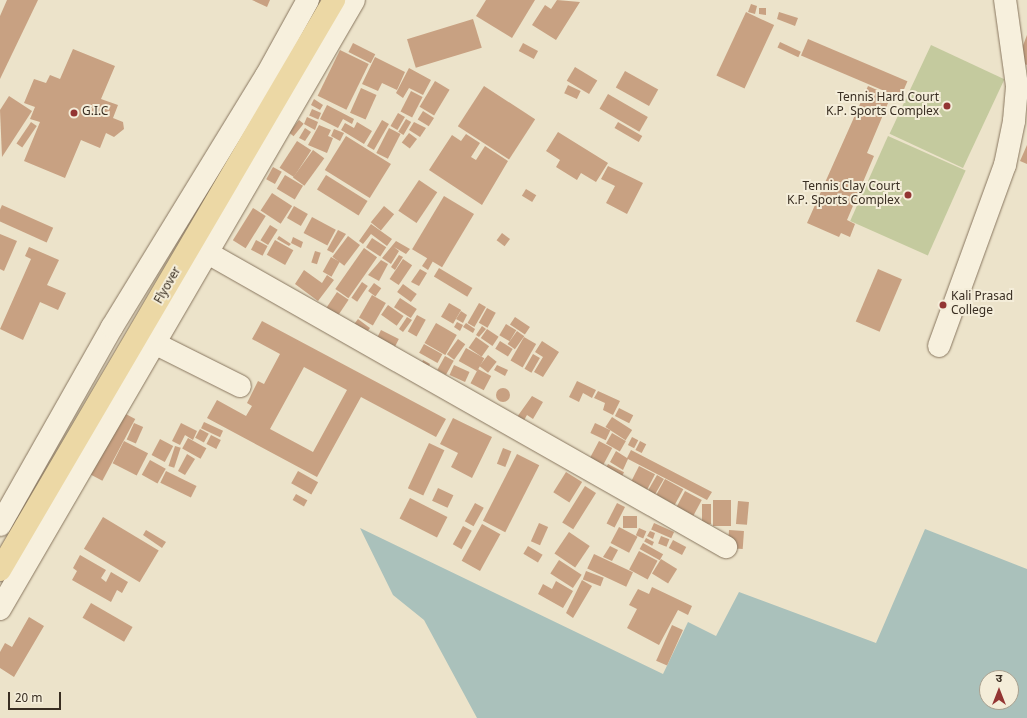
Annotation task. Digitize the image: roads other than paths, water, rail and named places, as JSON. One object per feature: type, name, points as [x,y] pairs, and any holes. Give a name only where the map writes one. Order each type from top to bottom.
[{"type":"main road","name":"Flyover","points":[[0,570],[334,0]]},
{"type":"street","points":[[0,524],[112,326],[266,76],[308,0]]},
{"type":"street","points":[[0,609],[206,252],[354,0]]},
{"type":"street","points":[[939,346],[1005,165],[1014,121],[1017,86],[1005,0]]},
{"type":"street","points":[[206,252],[726,547]]},
{"type":"street","points":[[154,343],[240,386]]},
{"type":"water","points":[[360,528],[663,674],[688,622],[716,636],[739,592],[876,643],[925,529],[1027,569],[1027,718],[477,718],[424,620],[393,595]]},
{"type":"place","name":"Tennis Hard Court K.P. Sports Complex","points":[[947,106]]},
{"type":"place","name":"G.I.C","points":[[74,113]]},
{"type":"place","name":"Tennis Clay Court K.P. Sports Complex","points":[[908,195]]},
{"type":"place","name":"Kali Prasad College","points":[[943,305]]}]
